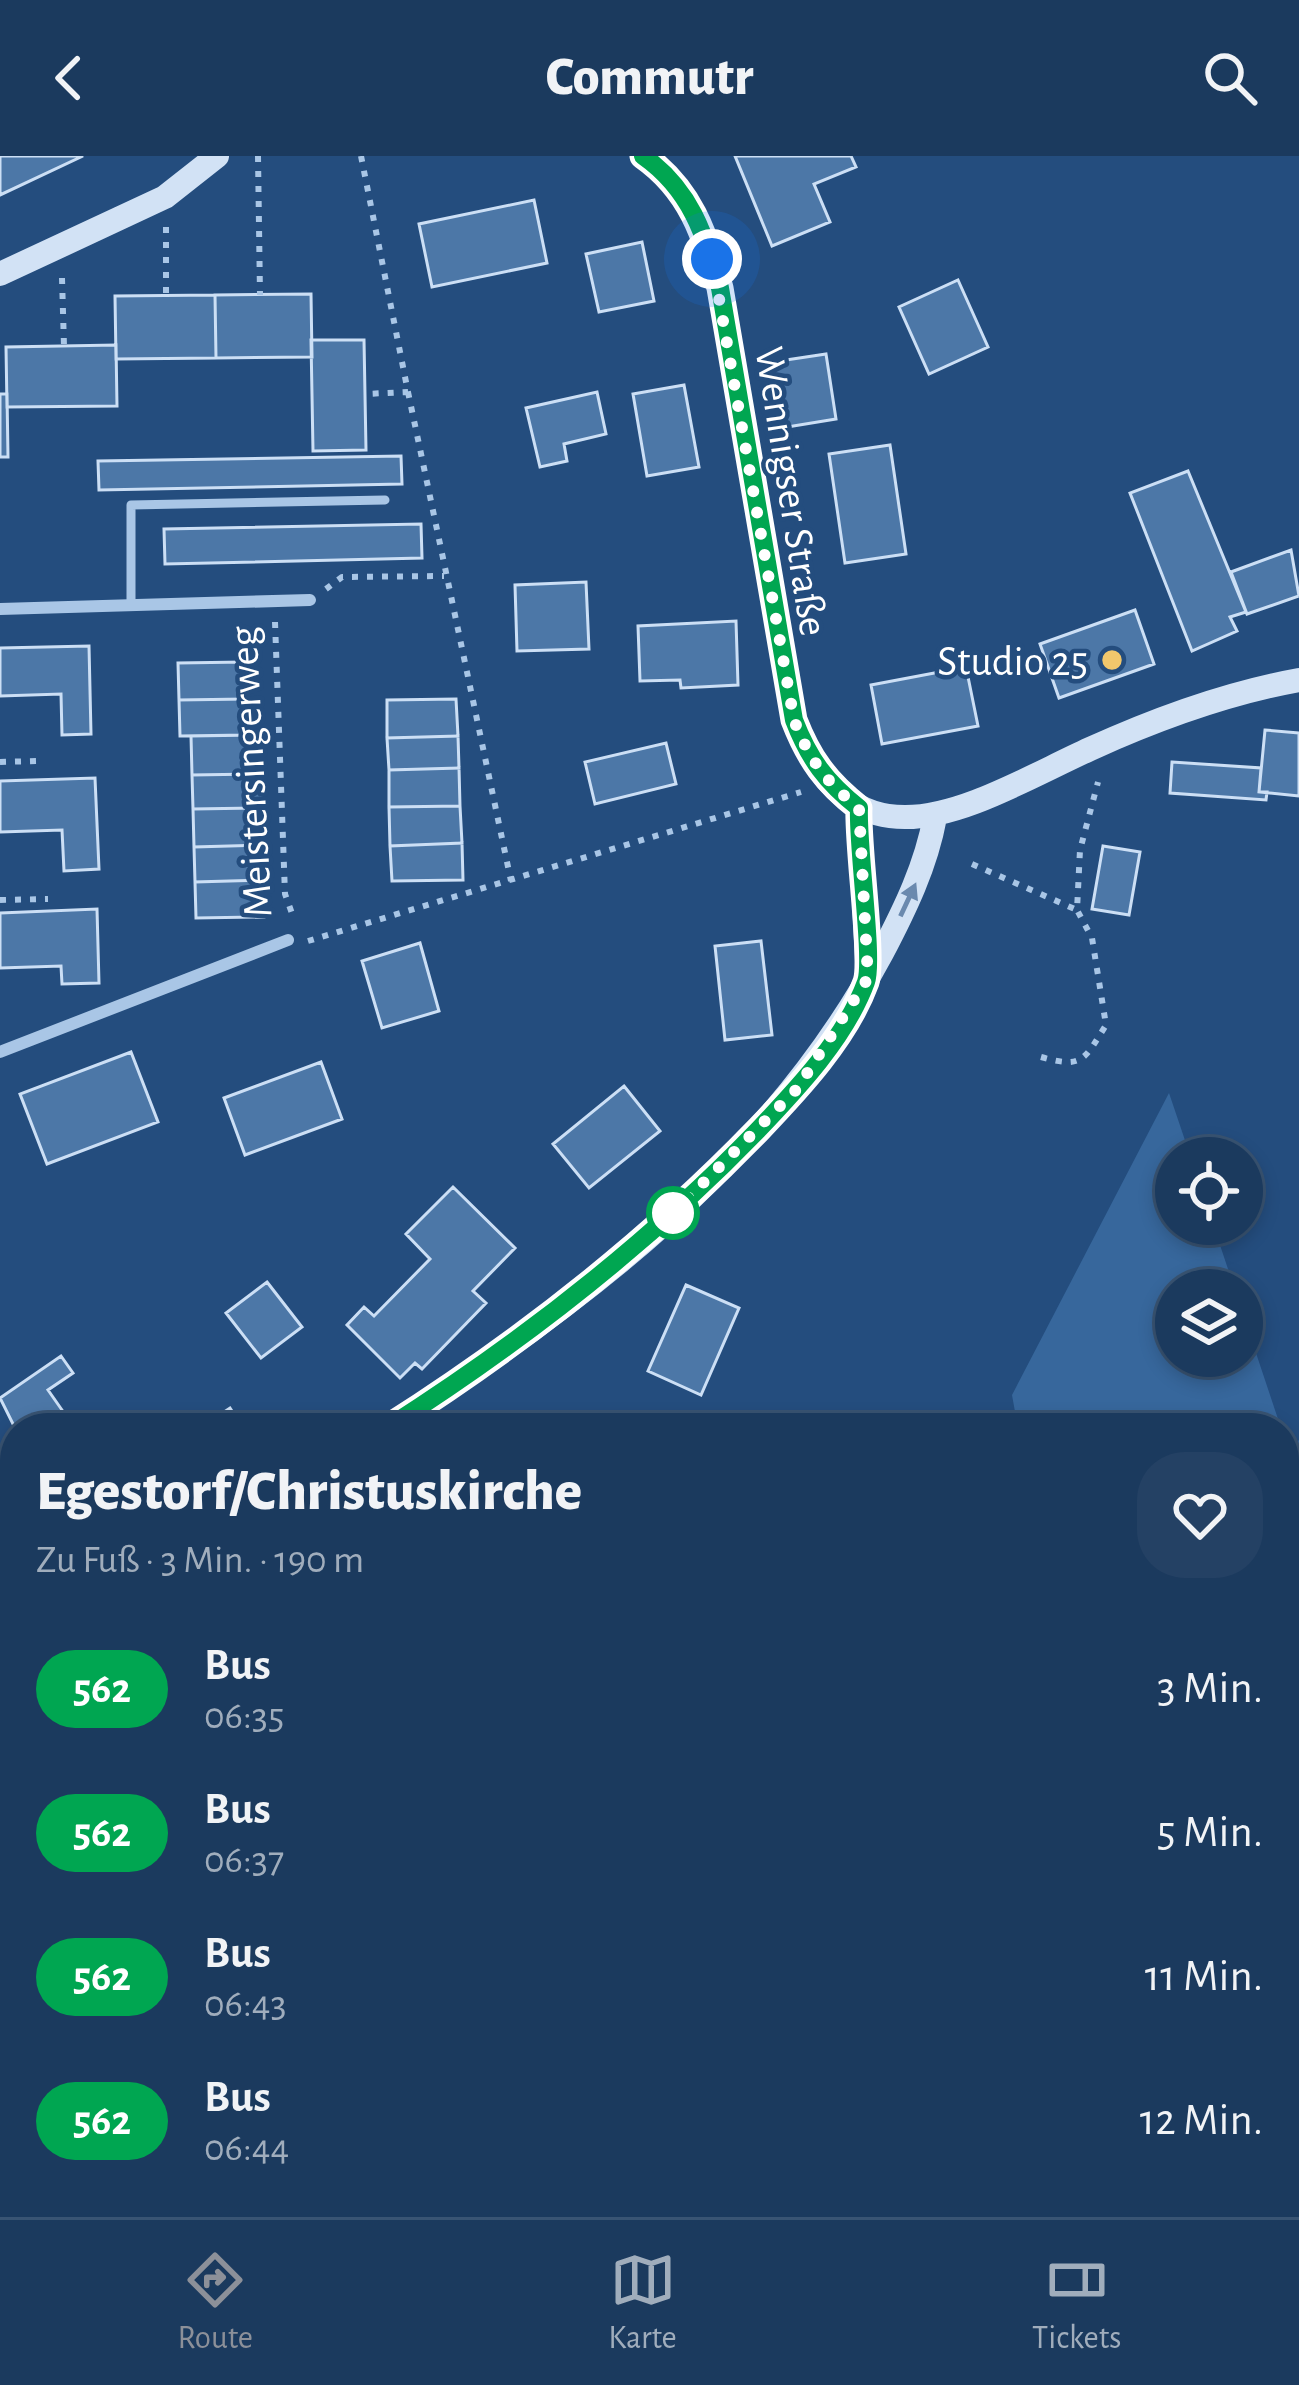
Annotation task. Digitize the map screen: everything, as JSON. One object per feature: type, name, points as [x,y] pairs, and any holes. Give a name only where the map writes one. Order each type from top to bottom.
[{"type":"main road","points":[[0,274],[165,197],[217,156]]},
{"type":"main road","name":"Wennigser Straße","points":[[643,156],[671,176],[703,229],[720,288],[794,720],[806,754],[827,784]]},
{"type":"main road","points":[[827,784],[859,808],[908,819],[935,817],[997,795],[1146,725],[1250,689],[1299,680]]},
{"type":"main road","points":[[859,808],[868,978]]},
{"type":"main road","points":[[410,1413],[608,1272],[719,1171],[797,1089],[868,978],[928,854],[935,817]]},
{"type":"street","name":"Meistersingerweg","points":[[0,609],[310,600]]},
{"type":"street","points":[[0,1052],[288,940]]},
{"type":"lane","points":[[131,605],[131,505],[385,500]]},
{"type":"path","points":[[258,156],[260,295]]},
{"type":"path","points":[[361,156],[444,576],[512,881]]},
{"type":"path","points":[[165,197],[166,296]]},
{"type":"path","points":[[62,246],[64,346]]},
{"type":"path","points":[[365,394],[408,392]]},
{"type":"path","name":"Meistersingerweg","points":[[310,600],[342,578],[444,576]]},
{"type":"path","name":"Meistersingerweg","points":[[274,601],[285,895],[296,922],[288,940]]},
{"type":"path","points":[[0,762],[37,761]]},
{"type":"path","points":[[1041,1057],[1071,1066],[1080,1062],[1106,1025],[1092,938],[1078,910],[1080,850],[1099,782]]},
{"type":"path","points":[[288,940],[303,942],[827,784]]},
{"type":"path","points":[[972,864],[1078,910]]},
{"type":"path","points":[[0,900],[49,899]]},
{"type":"shaded area","points":[[1169,1093],[1184,1137],[1155,1137],[1155,1245],[1220,1245],[1228,1269],[1155,1269],[1155,1377],[1263,1374],[1276,1413],[1015,1413],[1012,1395]]},
{"type":"building","points":[[0,156],[83,156],[0,195]]},
{"type":"building","points":[[735,156],[851,156],[856,167],[814,184],[830,222],[772,246]]},
{"type":"building","points":[[534,200],[547,263],[432,287],[419,224]]},
{"type":"building","points":[[642,242],[654,301],[599,312],[586,254]]},
{"type":"building","points":[[958,280],[988,347],[929,374],[899,307]]},
{"type":"building","points":[[311,294],[312,357],[216,358],[215,295]]},
{"type":"building","points":[[215,295],[216,358],[116,359],[115,296]]},
{"type":"building","points":[[311,340],[364,340],[366,450],[313,451]]},
{"type":"building","points":[[116,345],[117,406],[7,407],[6,347]]},
{"type":"building","points":[[826,354],[836,419],[775,429],[766,363]]},
{"type":"building","points":[[684,385],[699,467],[647,476],[633,394]]},
{"type":"building","points":[[597,392],[606,434],[564,444],[567,461],[540,467],[526,408]]},
{"type":"building","points":[[0,394],[7,394],[8,457],[0,457]]},
{"type":"building","points":[[890,445],[906,554],[845,563],[829,454]]},
{"type":"building","points":[[401,456],[402,484],[99,490],[98,461]]},
{"type":"building","points":[[1188,471],[1246,612],[1230,617],[1237,631],[1192,651],[1130,493]]},
{"type":"building","points":[[421,524],[422,558],[165,564],[164,529]]},
{"type":"building","points":[[1291,550],[1299,596],[1247,614],[1231,572]]},
{"type":"building","points":[[586,582],[589,649],[517,651],[515,585]]},
{"type":"building","points":[[1135,610],[1154,664],[1059,698],[1040,644]]},
{"type":"building","points":[[736,621],[738,685],[681,688],[680,680],[640,681],[638,626]]},
{"type":"building","points":[[89,646],[91,734],[62,735],[61,694],[0,696],[0,648]]},
{"type":"building","points":[[244,662],[245,699],[179,700],[178,663]]},
{"type":"building","points":[[966,667],[978,726],[882,744],[871,685]]},
{"type":"building","points":[[245,699],[246,735],[180,736],[179,700]]},
{"type":"building","points":[[456,699],[458,736],[387,738],[387,700]]},
{"type":"building","points":[[1265,730],[1299,733],[1299,796],[1259,792]]},
{"type":"building","points":[[260,735],[261,774],[192,775],[191,736]]},
{"type":"building","points":[[458,736],[459,768],[389,770],[387,738]]},
{"type":"building","points":[[666,743],[676,784],[595,804],[585,762]]},
{"type":"building","points":[[1172,762],[1261,768],[1259,792],[1267,792],[1266,800],[1170,793]]},
{"type":"building","points":[[459,768],[460,806],[389,807],[389,770]]},
{"type":"building","points":[[261,774],[262,808],[193,809],[192,775]]},
{"type":"building","points":[[95,778],[99,869],[64,871],[62,830],[0,832],[0,781]]},
{"type":"building","points":[[460,806],[462,843],[390,846],[389,807]]},
{"type":"building","points":[[262,808],[263,845],[194,847],[193,809]]},
{"type":"building","points":[[462,843],[463,880],[392,881],[390,846]]},
{"type":"building","points":[[263,845],[264,880],[195,882],[194,847]]},
{"type":"building","points":[[1103,846],[1140,852],[1129,915],[1092,909]]},
{"type":"building","points":[[264,880],[264,917],[196,918],[195,882]]},
{"type":"building","points":[[97,909],[99,983],[62,984],[61,966],[0,968],[0,913]]},
{"type":"building","points":[[761,941],[772,1035],[725,1040],[715,946]]},
{"type":"building","points":[[420,943],[439,1011],[382,1028],[362,961]]},
{"type":"building","points":[[131,1052],[158,1122],[47,1164],[20,1094]]},
{"type":"building","points":[[321,1062],[342,1119],[245,1155],[224,1098]]},
{"type":"building","points":[[624,1086],[660,1131],[589,1188],[553,1144]]},
{"type":"building","points":[[453,1187],[515,1248],[473,1291],[486,1303],[422,1369],[415,1363],[400,1378],[347,1325],[364,1307],[374,1316],[430,1259],[406,1234]]},
{"type":"building","points":[[267,1282],[302,1327],[261,1358],[226,1313]]},
{"type":"building","points":[[686,1285],[739,1308],[701,1395],[648,1371]]},
{"type":"building","points":[[61,1356],[73,1373],[48,1390],[62,1410],[58,1413],[8,1413],[0,1398]]},
{"type":"bus line","name":"562","points":[[410,1413],[608,1272],[719,1171],[797,1089],[838,1032],[868,978],[857,841],[859,808],[827,784],[806,754],[794,720],[776,638],[720,288],[703,229],[671,176],[643,156]]},
{"type":"place","name":"Studio 25","points":[[1112,660]]},
{"type":"route","points":[[673,1213],[797,1089],[838,1032],[868,978],[857,841],[859,808],[827,784],[806,754],[794,720],[712,259]]}]
